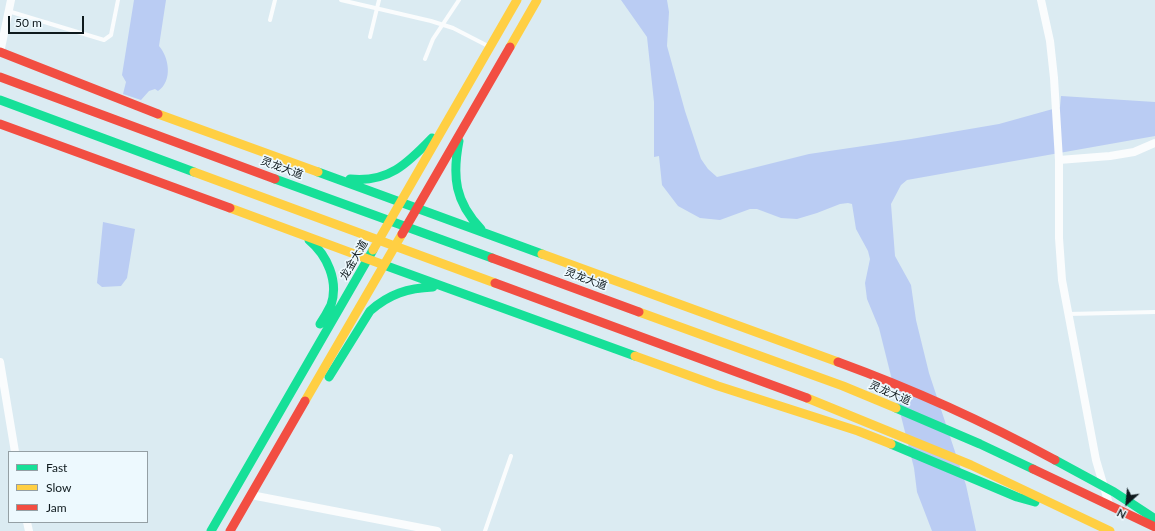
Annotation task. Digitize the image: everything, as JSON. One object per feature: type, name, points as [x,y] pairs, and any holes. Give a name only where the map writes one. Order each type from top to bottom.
[{"type":"main road","name":"龙金大道","points":[[211,531],[517,0]]},
{"type":"main road","points":[[230,531],[536,0]]},
{"type":"main road","points":[[0,53],[159,114],[852,366],[973,419],[1050,457],[1155,518]]},
{"type":"main road","name":"灵龙大道","points":[[0,77],[70,104],[866,395],[977,443],[1155,527]]},
{"type":"main road","points":[[0,100],[792,392],[876,425],[987,473],[1110,531]]},
{"type":"main road","points":[[330,176],[365,180],[392,173],[408,163],[448,120]]},
{"type":"main road","points":[[0,124],[718,386],[858,431],[1000,490],[1083,517]]},
{"type":"main road","points":[[462,128],[456,160],[455,184],[457,193],[468,217],[487,233]]},
{"type":"main road","points":[[273,424],[283,390],[329,309],[333,295],[332,279],[327,261],[314,244],[297,233]]},
{"type":"main road","points":[[291,426],[319,393],[370,311],[378,303],[387,296],[405,289],[443,286]]},
{"type":"street","points":[[0,53],[11,0]]},
{"type":"street","points":[[1041,0],[1051,47],[1055,97],[1060,259],[1068,314],[1096,460],[1109,504]]},
{"type":"street","points":[[1058,160],[1110,156],[1134,152],[1155,143]]},
{"type":"street","points":[[0,362],[15,451]]},
{"type":"street","points":[[251,495],[437,531]]},
{"type":"lane","points":[[8,10],[104,40],[111,35],[118,0]]},
{"type":"lane","points":[[270,20],[275,0]]},
{"type":"lane","points":[[341,0],[442,24],[490,47]]},
{"type":"lane","points":[[370,38],[379,0]]},
{"type":"lane","points":[[425,59],[433,39],[459,0]]},
{"type":"lane","points":[[1068,314],[1155,312]]},
{"type":"lane","points":[[485,531],[510,456]]},
{"type":"water","points":[[134,0],[166,0],[159,46],[167,62],[168,75],[163,87],[158,91],[155,89],[149,91],[141,100],[123,94],[126,82],[122,75]]},
{"type":"water","points":[[621,0],[667,0],[669,12],[667,46],[685,111],[701,159],[708,169],[717,177],[809,154],[999,124],[1060,107],[1061,96],[1155,102],[1155,136],[907,180],[901,185],[891,204],[895,256],[911,285],[916,320],[929,373],[966,485],[976,531],[932,531],[917,492],[914,468],[879,328],[867,299],[865,283],[870,259],[868,251],[856,229],[852,204],[840,204],[797,219],[781,218],[757,209],[750,209],[720,220],[700,218],[678,206],[662,185],[659,156],[654,157],[654,102],[647,37]]},
{"type":"water","points":[[103,222],[135,229],[127,278],[121,286],[102,287],[97,283]]},
{"type":"traffic: fast","points":[[0,100],[194,172]]},
{"type":"traffic: fast","points":[[350,179],[375,178],[386,175],[396,170],[414,156],[432,138]]},
{"type":"traffic: fast","points":[[459,141],[456,166],[458,188],[466,209],[481,229]]},
{"type":"traffic: fast","points":[[318,172],[542,254]]},
{"type":"traffic: fast","points":[[275,179],[492,258]]},
{"type":"traffic: fast","points":[[309,240],[326,261],[332,278],[333,296],[331,305],[320,324]]},
{"type":"traffic: fast","points":[[211,531],[373,250]]},
{"type":"traffic: fast","points":[[384,265],[635,356]]},
{"type":"traffic: fast","points":[[329,377],[370,311],[384,300],[399,293],[433,287]]},
{"type":"traffic: fast","points":[[896,408],[980,444],[1033,469]]},
{"type":"traffic: fast","points":[[891,444],[1017,497],[1035,502]]},
{"type":"traffic: fast","points":[[1055,460],[1114,492],[1155,519]]},
{"type":"traffic: slow","points":[[373,250],[517,0]]},
{"type":"traffic: slow","points":[[510,47],[537,0]]},
{"type":"traffic: slow","points":[[158,114],[318,172]]},
{"type":"traffic: slow","points":[[194,172],[495,283]]},
{"type":"traffic: slow","points":[[230,208],[384,265]]},
{"type":"traffic: slow","points":[[305,401],[402,234]]},
{"type":"traffic: slow","points":[[542,254],[838,362]]},
{"type":"traffic: slow","points":[[639,312],[843,386],[896,408]]},
{"type":"traffic: slow","points":[[635,356],[718,386],[858,431],[891,444]]},
{"type":"traffic: slow","points":[[807,398],[971,465],[1110,531]]},
{"type":"traffic: jam","points":[[402,234],[510,47]]},
{"type":"traffic: jam","points":[[0,52],[158,114]]},
{"type":"traffic: jam","points":[[0,77],[275,179]]},
{"type":"traffic: jam","points":[[0,124],[230,208]]},
{"type":"traffic: jam","points":[[492,258],[639,312]]},
{"type":"traffic: jam","points":[[495,283],[807,398]]},
{"type":"traffic: jam","points":[[838,362],[893,383],[948,407],[1002,432],[1055,460]]},
{"type":"traffic: jam","points":[[230,531],[305,401]]},
{"type":"traffic: jam","points":[[1033,469],[1155,527]]}]
